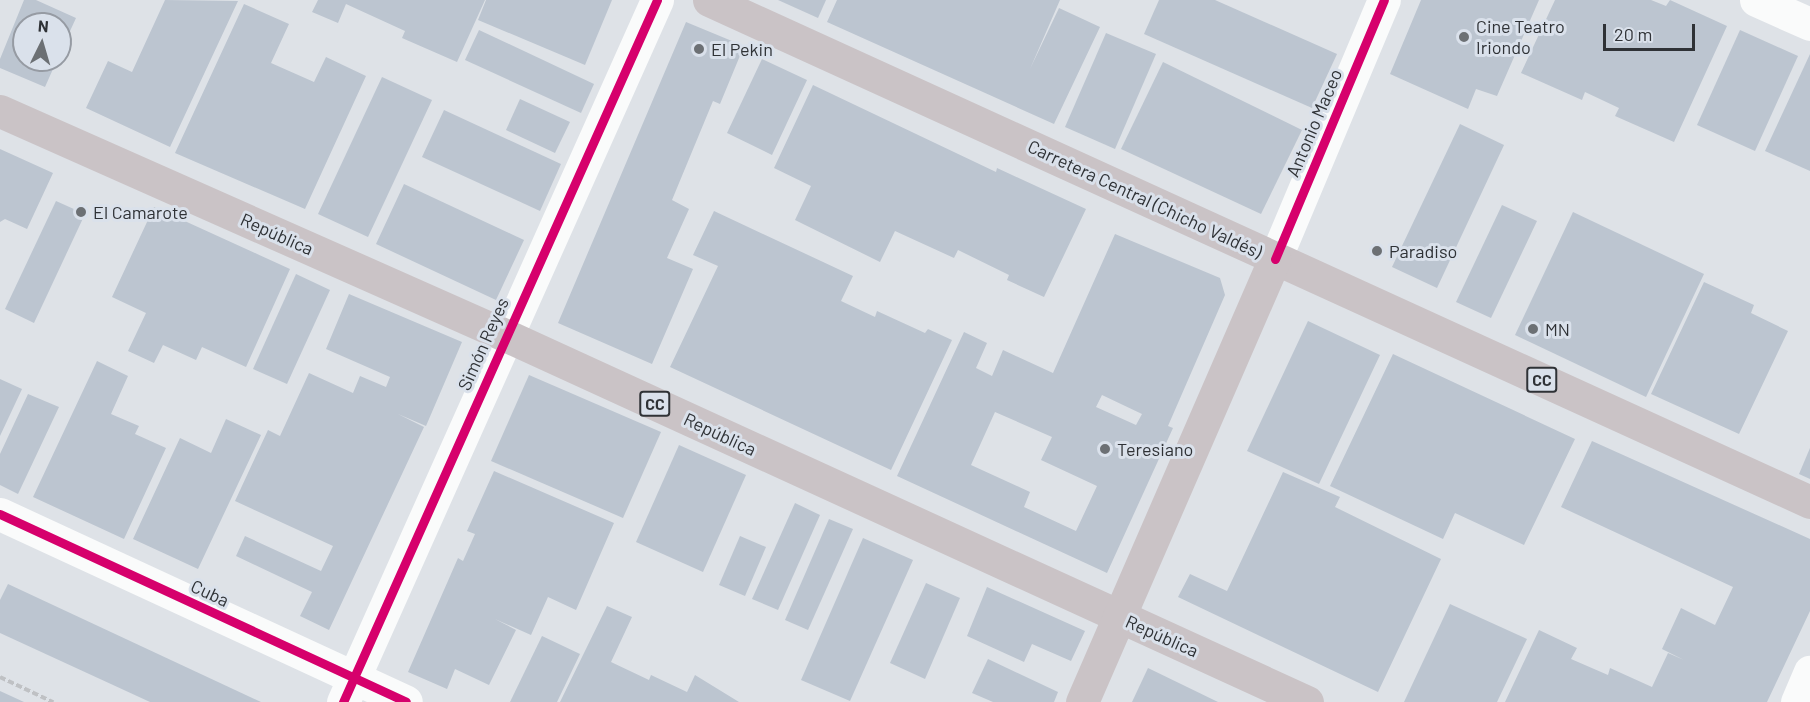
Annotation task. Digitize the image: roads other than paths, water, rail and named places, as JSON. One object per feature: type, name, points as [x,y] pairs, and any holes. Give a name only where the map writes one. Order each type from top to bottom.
[{"type":"main road","name":"Carretera Central (Chicho Valdés)","points":[[709,0],[1810,502]]},
{"type":"main road","name":"República","points":[[0,111],[505,335],[1307,702]]},
{"type":"main road","name":"Antonio Maceo","points":[[1082,702],[1275,259]]},
{"type":"street","name":"Simón Reyes","points":[[348,690],[505,335],[657,0]]},
{"type":"street","name":"Antonio Maceo","points":[[1275,259],[1384,0]]},
{"type":"street","points":[[1756,0],[1810,24]]},
{"type":"street","name":"Cuba","points":[[0,514],[348,690],[406,702]]},
{"type":"street","points":[[1797,702],[1810,672]]},
{"type":"place","name":"Cine Teatro Iriondo","points":[[1464,37]]},
{"type":"place","name":"El Pekin","points":[[699,49]]},
{"type":"place","name":"El Camarote","points":[[81,212]]},
{"type":"place","name":"Paradiso","points":[[1377,251]]},
{"type":"place","name":"MN","points":[[1533,329]]},
{"type":"place","name":"Teresiano","points":[[1105,449]]}]
